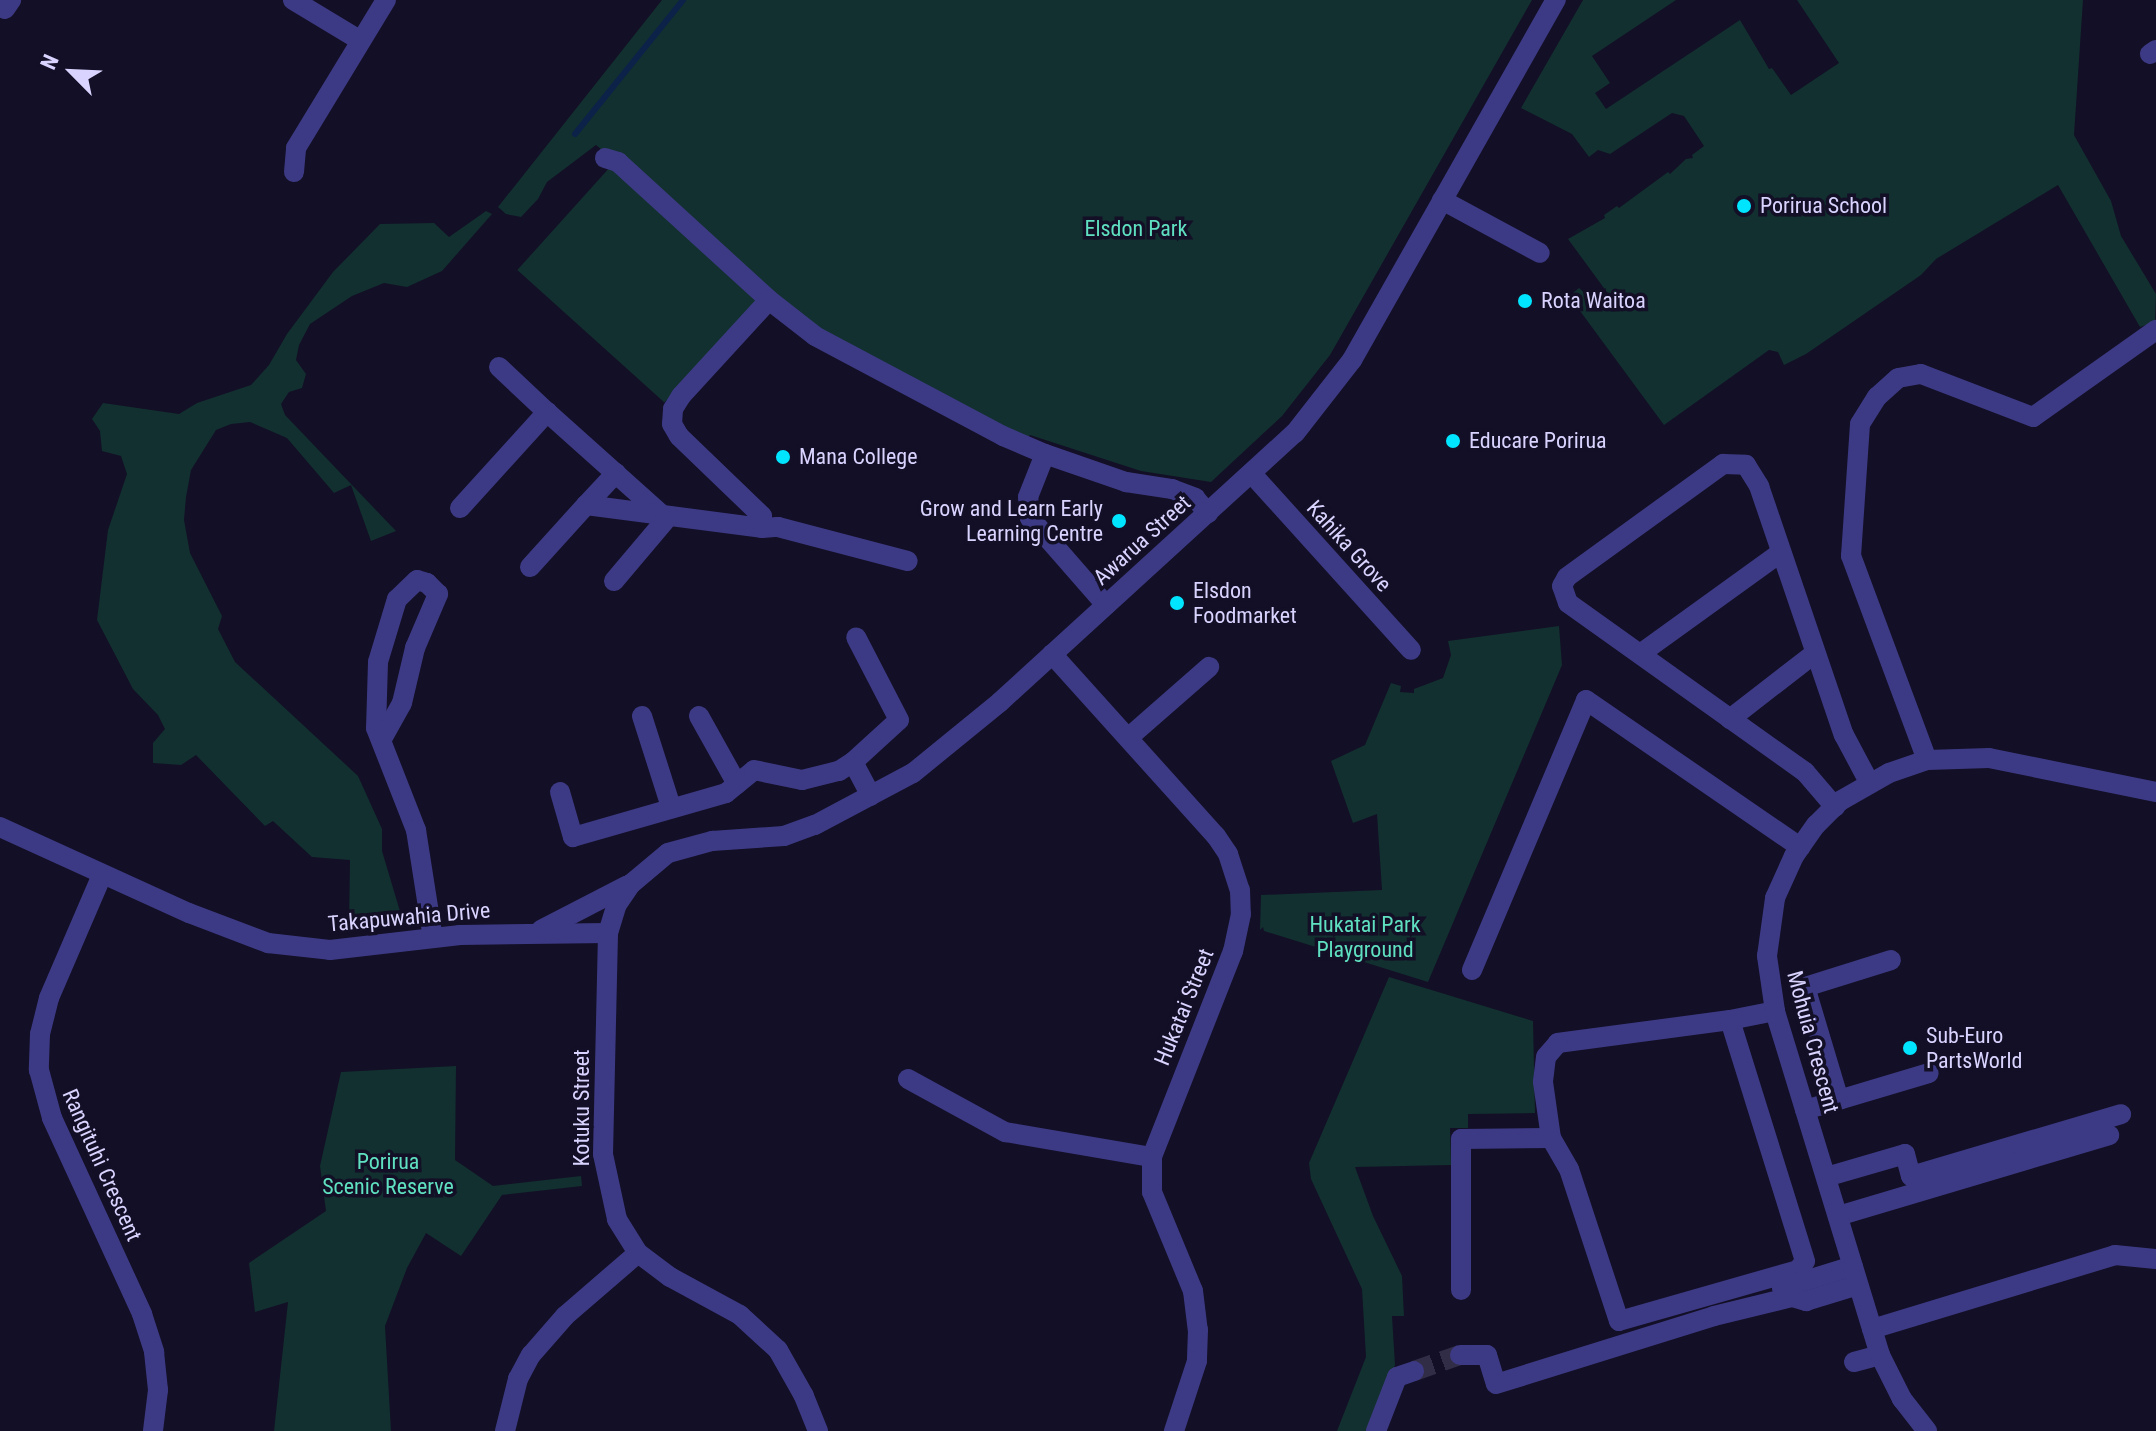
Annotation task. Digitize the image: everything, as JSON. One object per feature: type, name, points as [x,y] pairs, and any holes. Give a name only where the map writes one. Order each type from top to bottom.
[{"type":"street","points":[[293,0],[361,41]]},
{"type":"street","points":[[294,172],[296,148],[386,0]]},
{"type":"street","name":"Awarua Street","points":[[608,933],[616,906],[631,884],[668,853],[712,841],[784,836],[815,825],[871,796],[933,758],[1252,474],[1306,422],[1342,374],[1556,0]]},
{"type":"street","points":[[605,158],[618,162],[769,300],[815,336],[1003,436],[1126,482],[1172,489],[1195,498],[1208,513]]},
{"type":"street","points":[[1442,200],[1540,253]]},
{"type":"street","points":[[762,528],[762,516],[679,436],[672,424],[673,409],[681,396],[769,300]]},
{"type":"street","points":[[1927,760],[1851,556],[1860,424],[1877,397],[1898,378],[1921,374],[2033,417],[2156,330]]},
{"type":"street","points":[[499,367],[666,515]]},
{"type":"street","points":[[460,508],[547,412]]},
{"type":"street","points":[[1045,454],[1028,497],[1030,518],[1106,605]]},
{"type":"street","points":[[1835,807],[1805,772],[1568,603],[1562,586],[1567,577],[1723,464],[1734,462],[1746,465],[1755,476],[1844,735],[1869,782]]},
{"type":"street","points":[[530,567],[616,473]]},
{"type":"street","name":"Kahika Grove","points":[[1252,474],[1411,650]]},
{"type":"street","points":[[586,505],[762,528],[778,527],[908,561]]},
{"type":"street","points":[[614,581],[666,515]]},
{"type":"street","points":[[1640,654],[1780,553]]},
{"type":"street","points":[[382,739],[402,703],[415,648],[438,594],[427,583],[417,580],[397,599],[378,662],[376,728],[416,830],[433,938]]},
{"type":"street","points":[[560,792],[573,837],[726,793],[754,770],[802,780],[839,771],[899,720],[856,637]]},
{"type":"street","points":[[1730,719],[1815,653]]},
{"type":"street","name":"Hukatai Street","points":[[1052,654],[1216,836],[1228,854],[1240,890],[1240,924],[1233,951],[1152,1157],[1152,1192],[1193,1291],[1198,1330],[1197,1361],[1174,1431]]},
{"type":"street","points":[[1128,738],[1209,667]]},
{"type":"street","points":[[1472,970],[1586,700],[1800,847]]},
{"type":"street","points":[[642,716],[671,807]]},
{"type":"street","points":[[699,716],[737,784]]},
{"type":"street","name":"Mohuia Crescent","points":[[1927,1431],[1902,1399],[1880,1355],[1776,1016],[1768,971],[1770,924],[1785,872],[1800,847],[1835,807],[1869,782],[1927,760],[1962,756],[1989,758],[2156,792]]},
{"type":"street","points":[[853,762],[871,796]]},
{"type":"street","name":"Takapuwahia Drive","points":[[0,827],[102,875],[268,943],[330,950],[433,938],[537,932],[608,933]]},
{"type":"street","name":"Rangituhi Crescent","points":[[102,875],[49,998],[40,1034],[39,1070],[52,1118],[142,1314],[154,1352],[158,1390],[153,1431]]},
{"type":"street","points":[[537,932],[631,884]]},
{"type":"street","name":"Kotuku Street","points":[[608,933],[603,1154],[617,1219],[638,1253],[670,1277],[740,1315],[778,1350],[804,1396],[818,1431]]},
{"type":"street","points":[[1839,1100],[1805,987],[1891,960]]},
{"type":"street","points":[[1738,1019],[1784,1204],[1792,1211],[1805,1255],[1798,1270],[1619,1321],[1569,1169],[1551,1138],[1543,1082],[1546,1057],[1558,1043],[1738,1019],[1812,1011]]},
{"type":"street","points":[[1805,1110],[1929,1073]]},
{"type":"street","points":[[908,1079],[1005,1132],[1152,1157]]},
{"type":"street","points":[[1826,1177],[1905,1154],[1911,1176],[2121,1114]]},
{"type":"street","points":[[1838,1216],[2109,1135]]},
{"type":"street","points":[[1461,1290],[1461,1139],[1551,1138]]},
{"type":"street","points":[[505,1431],[518,1379],[531,1355],[565,1316],[638,1253]]},
{"type":"street","points":[[1872,1329],[2115,1255],[2156,1259]]},
{"type":"street","points":[[1766,1280],[1776,1289],[1856,1276]]},
{"type":"street","points":[[1460,1355],[1487,1355],[1496,1384],[1706,1318],[1792,1297],[1806,1301],[1856,1276]]},
{"type":"street","points":[[1652,1312],[1655,1321],[1702,1307],[1706,1318]]},
{"type":"street","points":[[1854,1362],[1880,1355]]},
{"type":"street","points":[[1376,1431],[1397,1377],[1414,1371]]},
{"type":"green space","name":"Elsdon Park","points":[[662,0],[1532,0],[1330,355],[1282,416],[1211,482],[1141,471],[1030,435],[1027,439],[813,327],[596,145],[547,182],[538,199],[521,217],[506,214],[498,207]]},
{"type":"green space","name":"Porirua School","points":[[1583,0],[1676,0],[1592,56],[1610,83],[1595,93],[1606,109],[1740,20],[1769,69],[1772,68],[1791,95],[1839,63],[1797,0],[2083,0],[2074,135],[2111,201],[2121,236],[2156,294],[2155,322],[2140,327],[2058,185],[1936,259],[1921,275],[1806,354],[1784,365],[1778,352],[1769,350],[1664,425],[1569,296],[1579,288],[1603,309],[1620,310],[1568,239],[1605,218],[1604,215],[1617,206],[1619,208],[1668,172],[1670,174],[1704,146],[1684,116],[1672,113],[1610,154],[1598,150],[1589,157],[1572,134],[1521,108]]},
{"type":"green space","points":[[611,166],[758,298],[664,403],[517,270]]},
{"type":"green space","points":[[486,211],[492,214],[442,271],[407,287],[384,283],[352,296],[310,324],[299,345],[296,360],[306,374],[302,388],[289,392],[281,404],[285,415],[396,531],[371,541],[351,485],[334,493],[287,438],[250,422],[231,424],[216,430],[191,470],[184,520],[190,553],[222,616],[218,629],[235,662],[358,776],[382,829],[382,851],[402,918],[349,925],[350,860],[312,857],[273,821],[265,826],[196,755],[181,765],[153,763],[153,743],[165,729],[158,715],[133,689],[97,620],[108,530],[127,474],[121,456],[102,451],[100,431],[92,419],[103,403],[179,414],[197,403],[251,385],[269,365],[287,334],[333,272],[380,224],[434,223],[449,237]]},
{"type":"green space","name":"Hukatai Park Playground","points":[[1559,626],[1562,665],[1428,982],[1264,931],[1263,927],[1260,930],[1261,895],[1382,890],[1377,814],[1353,823],[1331,761],[1365,745],[1391,683],[1401,686],[1400,692],[1414,693],[1414,689],[1443,678],[1451,655],[1448,641]]},
{"type":"green space","points":[[1389,977],[1533,1021],[1535,1113],[1468,1114],[1468,1128],[1450,1128],[1451,1165],[1355,1167],[1373,1216],[1402,1276],[1404,1316],[1392,1316],[1395,1365],[1368,1431],[1337,1431],[1366,1357],[1362,1289],[1311,1179],[1309,1163]]},
{"type":"green space","name":"Porirua Scenic Reserve","points":[[456,1066],[455,1160],[493,1186],[581,1176],[582,1186],[502,1195],[461,1256],[426,1233],[407,1268],[385,1326],[391,1431],[274,1431],[288,1302],[255,1312],[249,1263],[326,1211],[320,1166],[341,1072]]},
{"type":"waterway","points":[[575,134],[683,0]]},
{"type":"tunnel","points":[[1414,1371],[1460,1355]]},
{"type":"place","name":"Porirua School","points":[[1744,206]]},
{"type":"place","name":"Rota Waitoa","points":[[1525,301]]},
{"type":"place","name":"Educare Porirua","points":[[1453,441]]},
{"type":"place","name":"Mana College","points":[[783,457]]},
{"type":"place","name":"Grow and Learn Early Learning Centre","points":[[1119,521]]},
{"type":"place","name":"Elsdon Foodmarket","points":[[1177,603]]},
{"type":"place","name":"Sub-Euro PartsWorld","points":[[1910,1048]]}]
